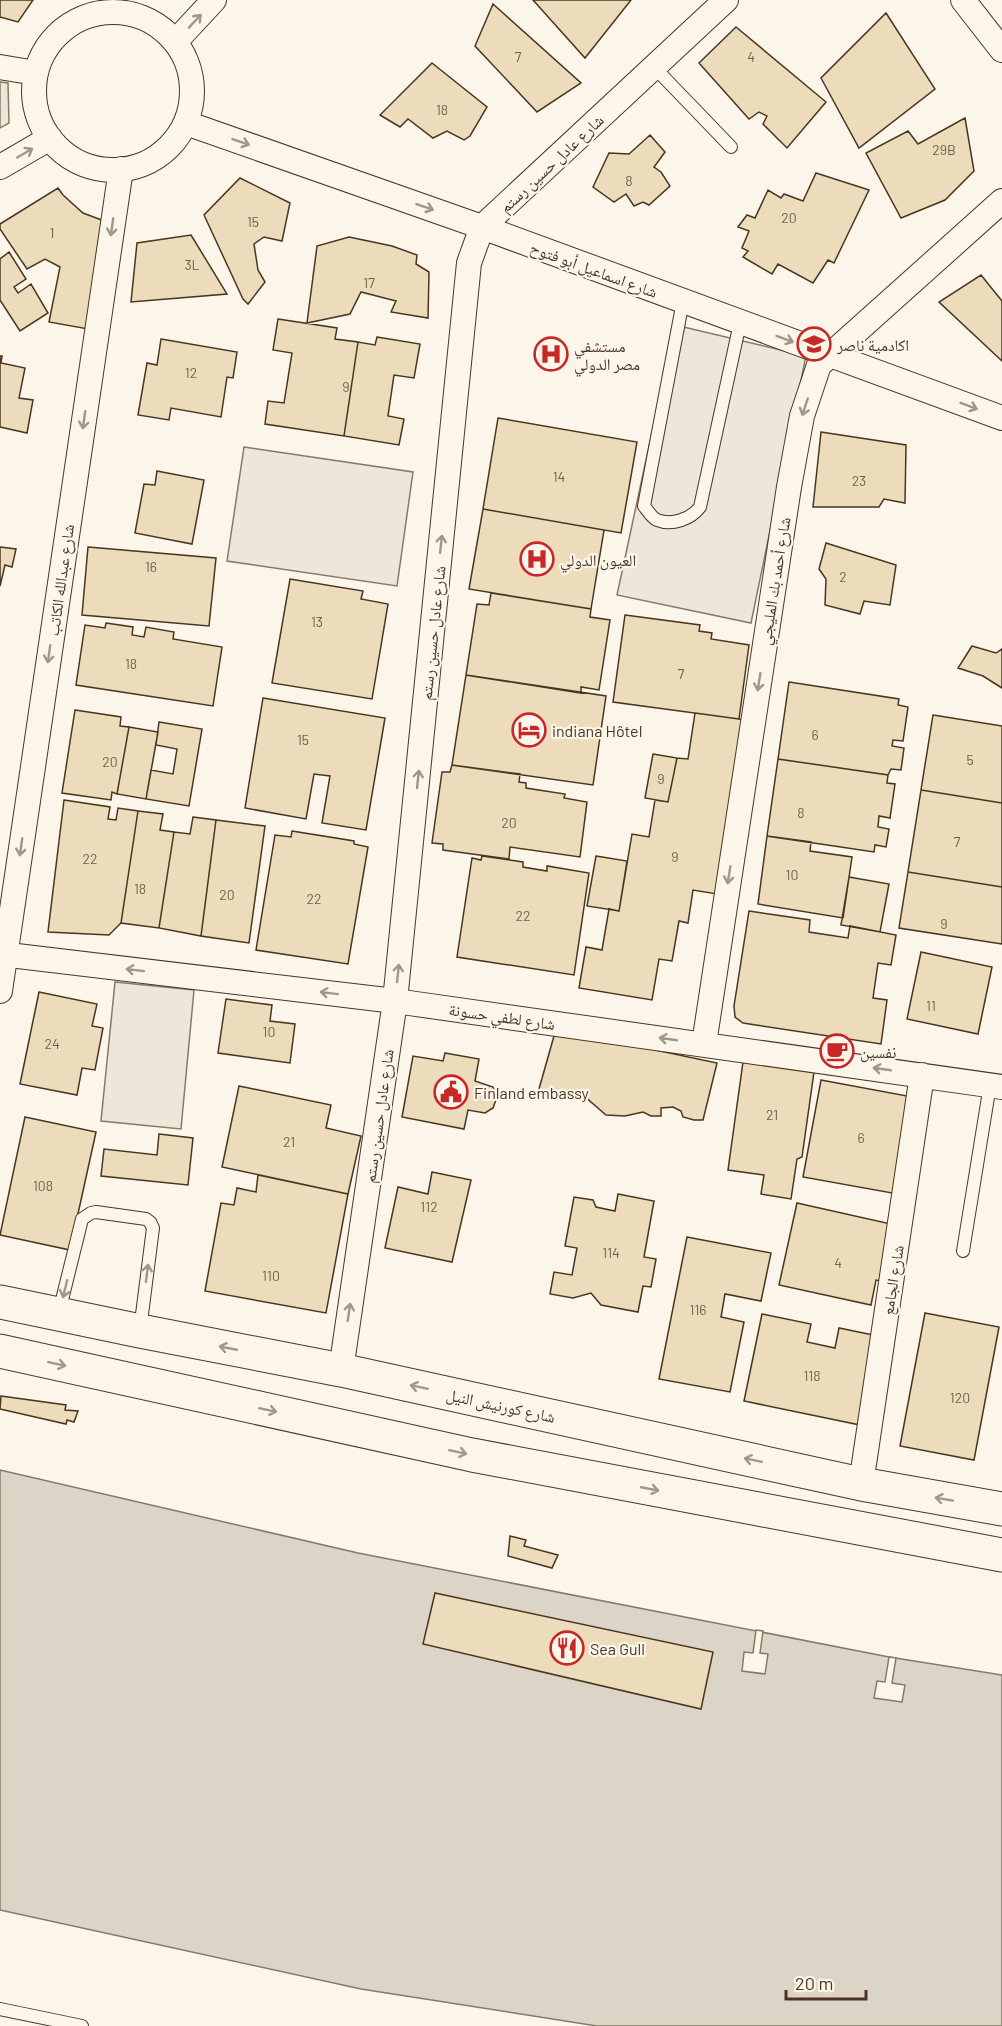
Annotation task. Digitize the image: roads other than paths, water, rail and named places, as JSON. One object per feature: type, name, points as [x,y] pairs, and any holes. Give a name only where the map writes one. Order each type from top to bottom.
[{"type":"main road","name":"شارع كورنيش النيل","points":[[0,1302],[341,1370],[861,1484],[1002,1509]]},
{"type":"main road","points":[[0,1351],[472,1455],[1002,1555]]},
{"type":"street","points":[[175,42],[214,0]]},
{"type":"street","name":"شارع عادل حسين رستم","points":[[341,1370],[395,1001],[469,263],[482,227],[726,0]]},
{"type":"street","points":[[963,0],[1002,50]]},
{"type":"street","points":[[131,7],[163,29],[175,42],[186,60],[192,81],[191,102],[186,123],[172,144],[152,160],[128,169],[102,170],[82,164],[64,153],[50,138],[36,107],[36,73],[46,50],[61,32],[82,18],[131,7]]},
{"type":"street","points":[[0,67],[36,73]]},
{"type":"street","name":"شارع اسماعيل أبو فتوح","points":[[186,123],[482,227],[1002,418]]},
{"type":"street","points":[[0,167],[50,138]]},
{"type":"street","name":"شارع عبدالله الكاتب","points":[[0,991],[2,954],[121,169]]},
{"type":"street","name":"شارع أحمد بك المليجي","points":[[704,1044],[790,477],[802,416],[819,365],[1002,201]]},
{"type":"street","name":"شارع لطفي حسونة","points":[[2,954],[395,1001],[996,1086]]},
{"type":"street","name":"شارع الجامع","points":[[861,1484],[922,1075]]},
{"type":"lane","points":[[654,67],[731,147]]},
{"type":"lane","points":[[682,301],[644,506],[655,519],[666,522],[687,519],[700,507],[741,323]]},
{"type":"lane","points":[[963,1251],[996,1086]]},
{"type":"lane","points":[[59,1314],[82,1219],[96,1212],[146,1219],[153,1228],[140,1331]]},
{"type":"lane","points":[[0,2009],[82,2026]]},
{"type":"place","name":"اكادمية ناصر","points":[[814,344]]},
{"type":"place","name":"مستشفي مصر الدولي","points":[[551,354]]},
{"type":"place","name":"العيون الدولي","points":[[537,559]]},
{"type":"place","name":"indiana Hôtel","points":[[529,730]]},
{"type":"place","name":"نفسين","points":[[837,1051]]},
{"type":"place","name":"Finland embassy","points":[[451,1092]]},
{"type":"place","name":"Sea Gull","points":[[567,1648]]}]
